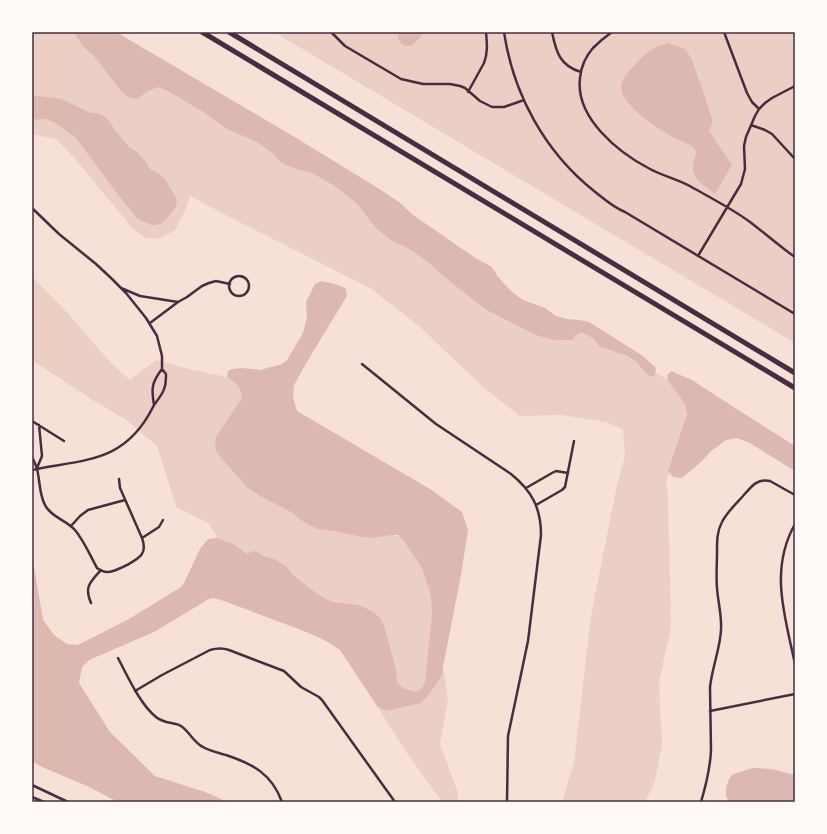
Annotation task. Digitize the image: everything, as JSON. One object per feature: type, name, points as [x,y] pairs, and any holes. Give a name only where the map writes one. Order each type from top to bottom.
[{"type":"highway","points":[[202,32],[795,388]]},
{"type":"highway","points":[[229,32],[795,373]]},
{"type":"street","points":[[331,32],[345,46],[401,79],[423,84],[455,85],[465,88],[480,101],[492,106],[504,107],[524,100]]},
{"type":"street","points":[[468,92],[486,59],[488,49],[486,32]]},
{"type":"street","points":[[504,32],[511,65],[524,100],[538,127],[570,169],[589,187],[620,210],[795,314]]},
{"type":"street","points":[[552,32],[560,57],[568,67],[581,72]]},
{"type":"street","points":[[612,32],[593,48],[586,59],[581,72],[581,99],[584,108],[594,123],[611,141],[635,160],[667,178],[689,185],[727,208],[750,222],[795,257]]},
{"type":"street","points":[[724,32],[747,93],[752,102],[759,109]]},
{"type":"street","points":[[698,256],[743,179],[745,169],[744,146],[746,137],[755,116],[765,103],[795,86]]},
{"type":"street","points":[[751,125],[769,132],[795,159]]},
{"type":"street","points":[[32,208],[59,234],[96,264],[119,286],[150,323],[157,336],[162,356],[162,369],[155,378],[152,392],[154,404]]},
{"type":"street","points":[[240,276],[246,278],[249,286],[246,293],[240,296],[232,293],[230,290],[230,284],[234,277],[240,276]]},
{"type":"street","points":[[150,323],[202,286],[216,281],[230,284]]},
{"type":"street","points":[[119,286],[140,296],[178,302]]},
{"type":"street","points":[[362,364],[436,424],[519,480],[532,496],[540,515],[541,535],[528,641],[508,736],[507,802]]},
{"type":"street","points":[[32,470],[93,459],[115,450],[134,435],[145,421],[154,404],[164,390],[166,374],[162,369]]},
{"type":"street","points":[[32,421],[64,441]]},
{"type":"street","points":[[37,469],[42,456],[39,425]]},
{"type":"street","points":[[536,505],[562,490],[565,486],[574,440]]},
{"type":"street","points":[[32,458],[37,469],[45,506],[51,513],[71,526],[81,538],[97,568],[106,572],[111,572],[138,559],[141,556],[144,547],[142,538],[124,500],[119,479]]},
{"type":"street","points":[[526,488],[556,471],[568,473]]},
{"type":"street","points":[[701,802],[711,761],[710,687],[721,630],[716,578],[717,541],[720,526],[727,514],[758,482],[766,480],[770,481],[795,495]]},
{"type":"street","points":[[71,526],[88,510],[124,500]]},
{"type":"street","points":[[142,538],[159,527],[163,520]]},
{"type":"street","points":[[795,524],[785,547],[780,578],[782,598],[795,664]]},
{"type":"street","points":[[91,603],[88,596],[88,588],[100,570]]},
{"type":"street","points":[[135,691],[214,648],[229,650],[284,671],[301,687],[322,700],[395,802]]},
{"type":"street","points":[[118,658],[135,691],[157,718],[165,722],[181,726],[197,743],[205,748],[242,760],[257,768],[272,782],[282,802]]},
{"type":"street","points":[[710,711],[795,694]]},
{"type":"street","points":[[32,785],[68,802]]},
{"type":"street","points":[[32,797],[44,802]]},
{"type":"shaded area","points":[[32,32],[79,32],[374,207],[480,301],[581,332],[675,383],[685,404],[687,419],[666,482],[668,497],[671,627],[659,682],[662,744],[655,781],[645,802],[562,802],[574,762],[591,616],[617,485],[625,456],[623,430],[606,422],[561,415],[520,416],[484,388],[420,327],[370,288],[190,196],[185,211],[175,230],[160,239],[145,238],[133,229],[76,160],[56,139],[32,134]]},
{"type":"shaded area","points":[[73,32],[116,32],[293,136],[381,190],[399,202],[413,215],[477,259],[492,267],[498,277],[510,290],[523,300],[545,308],[556,316],[589,322],[643,356],[656,368],[655,375],[652,377],[648,375],[635,361],[627,356],[599,346],[594,339],[581,332],[576,335],[573,340],[555,340],[532,333],[485,309],[427,261],[409,249],[391,240],[377,229],[357,204],[338,188],[310,172],[299,170],[284,164],[270,151],[257,142],[227,129],[202,111],[166,90],[158,87],[148,91],[137,99],[128,97],[121,91]]},
{"type":"shaded area","points":[[274,32],[795,32],[795,343]]},
{"type":"shaded area","points":[[399,32],[423,32],[412,45],[405,46],[401,44],[398,38]]},
{"type":"shaded area","points":[[668,43],[685,49],[691,58],[712,119],[709,131],[732,165],[715,194],[703,185],[694,174],[693,164],[696,154],[695,150],[640,115],[626,100],[622,93],[621,84],[629,71],[648,52]]},
{"type":"shaded area","points":[[32,96],[61,99],[91,113],[97,113],[104,116],[129,147],[137,152],[146,162],[150,169],[165,179],[177,201],[175,208],[168,217],[162,223],[156,225],[151,225],[137,218],[76,138],[51,121],[42,119],[32,120]]},
{"type":"shaded area","points":[[32,277],[62,307],[113,365],[130,380],[156,360],[227,377],[248,388],[319,519],[410,539],[433,581],[437,626],[448,699],[440,744],[458,793],[458,802],[440,802],[440,799],[404,749],[377,706],[383,644],[343,611],[225,550],[208,523],[176,507],[157,446],[125,419],[94,401],[32,360]]},
{"type":"shaded area","points":[[321,281],[343,287],[346,289],[347,296],[294,385],[293,397],[297,411],[430,489],[462,512],[468,530],[461,575],[441,677],[421,703],[391,710],[384,710],[377,706],[340,650],[335,646],[296,628],[224,601],[214,598],[209,599],[154,632],[89,660],[82,667],[79,683],[110,732],[155,776],[205,792],[221,799],[224,802],[118,802],[87,786],[42,767],[32,761],[32,562],[34,566],[43,620],[54,635],[67,644],[78,645],[129,619],[181,587],[200,549],[208,539],[217,538],[233,544],[247,554],[255,551],[263,556],[274,559],[286,566],[294,576],[326,599],[333,602],[358,605],[372,611],[381,619],[385,629],[396,670],[397,683],[408,690],[416,692],[422,688],[425,682],[432,614],[431,595],[422,568],[404,541],[398,535],[371,538],[362,537],[318,529],[309,525],[291,512],[260,496],[247,487],[221,458],[215,447],[216,437],[242,398],[238,385],[227,377],[228,371],[242,368],[260,370],[282,364],[287,360],[303,333],[307,317],[306,302],[315,284]]},
{"type":"shaded area","points":[[671,371],[692,380],[795,446],[795,471],[748,442],[737,438],[726,440],[711,451],[701,462],[682,478],[673,477],[668,471],[687,415],[685,404],[668,381],[667,375]]},
{"type":"shaded area","points":[[753,768],[772,769],[795,775],[795,802],[729,802],[726,796],[726,788],[729,779],[733,774]]}]
